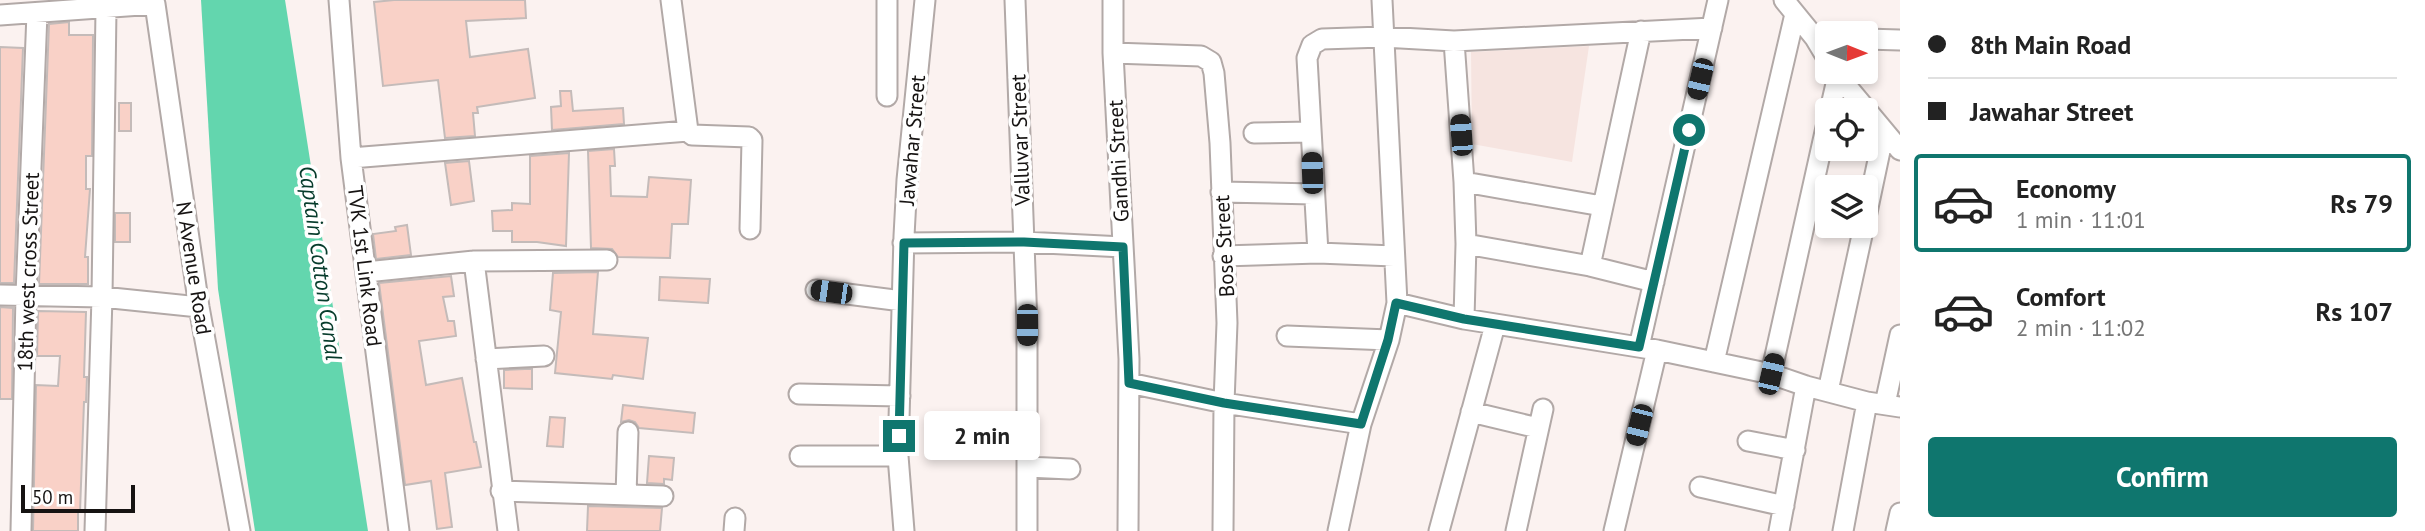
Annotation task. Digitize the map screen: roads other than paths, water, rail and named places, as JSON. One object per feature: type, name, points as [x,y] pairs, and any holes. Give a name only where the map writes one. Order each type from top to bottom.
[{"type":"street","name":"TVK 1st Link Road","points":[[339,0],[351,158],[399,531]]},
{"type":"street","points":[[671,0],[688,131],[692,135],[749,137],[752,140],[750,229]]},
{"type":"street","points":[[887,0],[887,96]]},
{"type":"street","name":"Jawahar Street","points":[[904,531],[898,456],[904,243],[907,180],[925,0]]},
{"type":"street","name":"Valluvar Street","points":[[1015,0],[1024,242],[1027,531]]},
{"type":"street","name":"Gandhi Street","points":[[1113,0],[1113,53],[1129,383],[1128,531]]},
{"type":"street","points":[[1338,531],[1361,424],[1388,340],[1396,303],[1382,0]]},
{"type":"street","points":[[1614,531],[1648,349],[1654,282],[1718,0]]},
{"type":"street","name":"N Avenue Road","points":[[106,9],[155,4],[199,307],[240,531]]},
{"type":"street","points":[[1789,7],[1815,32]]},
{"type":"street","points":[[1714,362],[1789,7]]},
{"type":"street","points":[[0,15],[106,9],[95,531]]},
{"type":"street","name":"18th west cross Street","points":[[21,531],[26,295],[37,13]]},
{"type":"street","points":[[1318,253],[1307,58],[1312,46],[1322,39],[1383,37],[1454,41],[1712,27]]},
{"type":"street","points":[[1590,266],[1641,30]]},
{"type":"street","points":[[1878,40],[1900,40]]},
{"type":"street","points":[[1454,41],[1464,182],[1464,319]]},
{"type":"street","name":"Bose Street","points":[[1113,53],[1201,56],[1211,62],[1216,96],[1227,323],[1223,531]]},
{"type":"street","points":[[1845,84],[1900,150]]},
{"type":"street","points":[[351,158],[688,131]]},
{"type":"street","points":[[1254,133],[1310,132]]},
{"type":"street","points":[[1875,175],[1884,132]]},
{"type":"street","points":[[1771,374],[1819,161]]},
{"type":"street","points":[[1464,182],[1602,206]]},
{"type":"street","points":[[1221,192],[1313,194]]},
{"type":"street","points":[[1828,391],[1861,238]]},
{"type":"street","points":[[904,243],[1024,242],[1123,247]]},
{"type":"street","points":[[1466,244],[1590,266],[1654,282]]},
{"type":"street","points":[[1223,256],[1318,253],[1394,256]]},
{"type":"street","points":[[366,272],[474,261],[607,260]]},
{"type":"street","points":[[474,261],[508,531]]},
{"type":"street","points":[[816,290],[902,301]]},
{"type":"street","points":[[0,295],[102,297],[199,307]]},
{"type":"street","points":[[1396,303],[1495,325],[1714,362],[1771,374],[1805,386],[1884,405]]},
{"type":"street","points":[[1439,531],[1495,325]]},
{"type":"street","points":[[1843,531],[1884,405],[1900,335]]},
{"type":"street","points":[[1287,336],[1388,340]]},
{"type":"street","points":[[486,359],[544,356]]},
{"type":"street","points":[[1129,383],[1224,403],[1361,424]]},
{"type":"street","points":[[1779,531],[1805,386]]},
{"type":"street","points":[[799,394],[900,396]]},
{"type":"street","points":[[1471,412],[1541,418],[1516,531]]},
{"type":"street","points":[[625,495],[628,432]]},
{"type":"street","points":[[1748,441],[1795,450]]},
{"type":"street","points":[[800,456],[898,456]]},
{"type":"street","points":[[1027,467],[1070,469]]},
{"type":"street","points":[[1700,487],[1784,506]]},
{"type":"street","points":[[501,491],[663,496]]},
{"type":"street","points":[[1896,531],[1900,513]]},
{"type":"water","name":"Captain Cotton Canal","points":[[201,0],[285,0],[368,531],[255,531],[218,289]]}]
